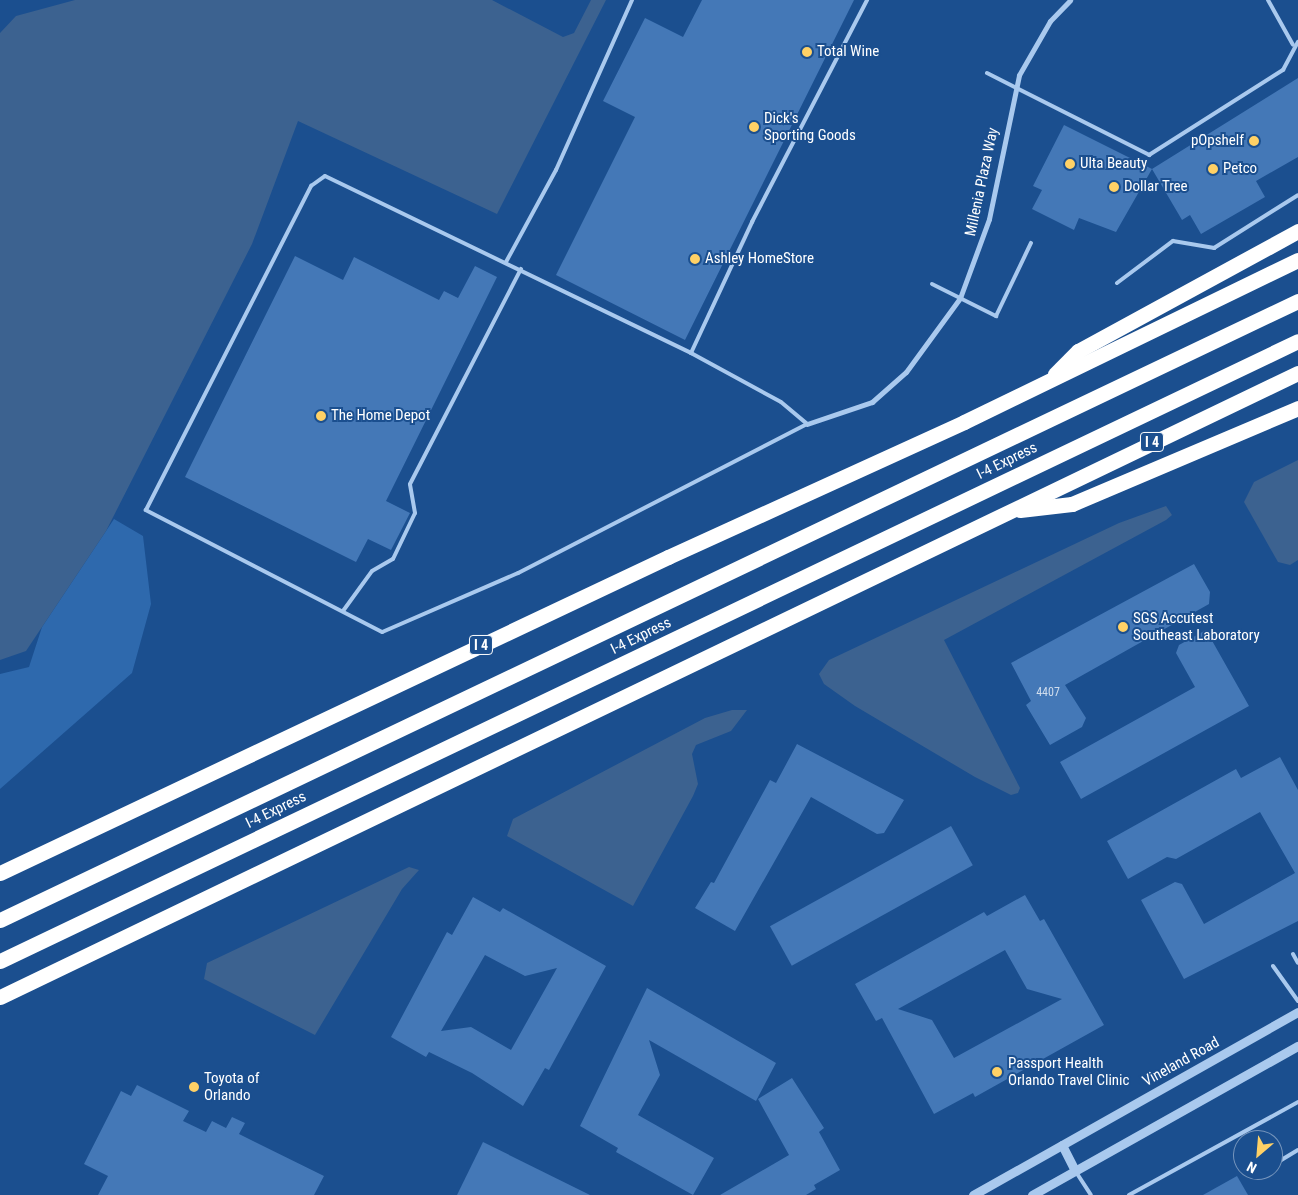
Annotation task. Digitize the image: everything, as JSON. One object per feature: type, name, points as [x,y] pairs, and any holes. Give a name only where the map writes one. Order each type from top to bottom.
[{"type":"highway","points":[[1048,382],[1078,350],[1298,231]]},
{"type":"highway","name":"I 4","points":[[0,873],[1048,382],[1298,260]]},
{"type":"highway","name":"I-4 Express","points":[[0,920],[1298,301]]},
{"type":"highway","name":"I-4 Express","points":[[0,962],[1298,342]]},
{"type":"highway","name":"I 4","points":[[0,997],[1006,511],[1298,373]]},
{"type":"highway","points":[[1006,511],[1072,504],[1298,408]]},
{"type":"street","name":"Millenia Plaza Way","points":[[807,424],[872,402],[906,372],[960,298],[990,220],[1016,89],[1027,55],[1070,0]]},
{"type":"street","name":"Vineland Road","points":[[973,1195],[1298,1012]]},
{"type":"street","points":[[1032,1195],[1298,1046]]},
{"type":"street","points":[[1062,1145],[1075,1171]]},
{"type":"lane","points":[[506,262],[556,170],[632,0]]},
{"type":"lane","points":[[690,353],[752,222],[866,0]]},
{"type":"lane","points":[[1268,0],[1293,45]]},
{"type":"lane","points":[[987,73],[1149,154],[1283,70],[1293,45],[1298,42]]},
{"type":"lane","points":[[325,176],[521,269],[690,353],[781,402],[807,424],[518,573],[382,632],[146,510],[311,186],[325,176]]},
{"type":"lane","points":[[1118,283],[1172,241],[1214,248],[1298,194]]},
{"type":"lane","points":[[932,284],[996,316],[1031,243]]},
{"type":"lane","points":[[343,611],[372,571],[393,559],[415,513],[410,484],[521,269]]},
{"type":"lane","points":[[1293,954],[1298,963]]},
{"type":"lane","points":[[1273,966],[1298,1001]]},
{"type":"lane","points":[[1129,1195],[1298,1102]]},
{"type":"lane","points":[[1283,1159],[1298,1150]]},
{"type":"lane","points":[[1075,1171],[1091,1195]]},
{"type":"shaded area","points":[[75,0],[492,0],[563,37],[574,33],[591,0],[606,0],[497,214],[298,121],[252,244],[106,531],[26,651],[0,660],[0,33],[16,16]]},
{"type":"shaded area","points":[[1298,460],[1298,560],[1290,565],[1278,562],[1244,502],[1254,482]]},
{"type":"shaded area","points":[[1166,506],[1172,515],[1166,520],[944,640],[1020,788],[1018,793],[1011,795],[975,777],[855,706],[824,684],[819,674],[829,660],[1119,523]]},
{"type":"shaded area","points":[[114,519],[143,536],[151,604],[132,673],[0,789],[0,674],[29,667],[42,627]]},
{"type":"shaded area","points":[[732,710],[747,710],[731,731],[696,745],[692,754],[698,784],[633,906],[507,836],[513,819],[705,718]]},
{"type":"shaded area","points":[[409,867],[419,870],[402,889],[315,1035],[204,979],[207,963]]},
{"type":"building","points":[[702,0],[854,0],[685,340],[556,275],[635,117],[603,101],[645,18],[683,37]]},
{"type":"building","points":[[1298,78],[1298,157],[1256,181],[1265,197],[1201,234],[1190,215],[1182,220],[1152,169]]},
{"type":"building","points":[[1064,125],[1152,169],[1116,232],[1079,218],[1074,230],[1032,209],[1042,190],[1033,186]]},
{"type":"building","name":"The Home Depot","points":[[295,256],[343,280],[354,257],[439,300],[444,291],[458,298],[475,266],[497,277],[386,501],[410,513],[391,550],[368,539],[356,562],[185,477]]},
{"type":"building","points":[[1194,564],[1210,592],[1209,604],[1065,685],[1086,718],[1082,727],[1050,745],[1026,705],[1031,701],[1011,663]]},
{"type":"building","points":[[1206,630],[1249,706],[1081,799],[1060,762],[1195,687],[1176,653],[1179,645]]},
{"type":"building","points":[[797,744],[904,800],[884,833],[877,834],[811,797],[735,931],[695,908],[711,882],[714,883],[770,780],[776,783]]},
{"type":"building","points":[[1280,757],[1298,790],[1298,921],[1184,979],[1141,900],[1175,882],[1182,884],[1204,924],[1295,873],[1260,812],[1176,859],[1167,857],[1128,879],[1107,841],[1236,769],[1241,778]]},
{"type":"building","points":[[951,826],[973,865],[792,966],[770,926]]},
{"type":"building","points":[[1025,895],[1040,921],[1044,919],[1104,1025],[975,1097],[973,1093],[934,1114],[882,1018],[876,1021],[855,984],[984,912],[987,916]],"holes":[[[1005,950],[1027,989],[1062,999],[954,1058],[932,1020],[898,1009]]]},
{"type":"building","points":[[473,897],[500,912],[503,908],[606,966],[549,1070],[545,1068],[523,1106],[472,1073],[429,1052],[426,1057],[391,1037],[447,932],[452,935]],"holes":[[[485,955],[525,976],[557,968],[511,1050],[471,1027],[441,1031]]]},
{"type":"building","points":[[647,988],[776,1063],[756,1101],[649,1040],[660,1075],[638,1115],[714,1158],[693,1195],[616,1152],[618,1148],[580,1126]]},
{"type":"building","points":[[792,1078],[824,1128],[819,1132],[840,1170],[814,1185],[816,1189],[806,1195],[720,1195],[789,1155],[758,1099]]},
{"type":"building","points":[[137,1085],[189,1111],[183,1121],[206,1132],[212,1121],[226,1128],[232,1117],[245,1123],[239,1134],[324,1176],[314,1195],[98,1195],[108,1176],[84,1164],[121,1091],[131,1096]]},
{"type":"building","points":[[483,1142],[590,1195],[457,1195]]},
{"type":"building","points":[[1233,1178],[1233,1180],[1239,1180],[1248,1195],[1203,1195]]},
{"type":"place","name":"Total Wine","points":[[807,52]]},
{"type":"place","name":"Dick's Sporting Goods","points":[[754,127]]},
{"type":"place","name":"pOpshelf","points":[[1254,141]]},
{"type":"place","name":"Ulta Beauty","points":[[1070,164]]},
{"type":"place","name":"Petco","points":[[1213,169]]},
{"type":"place","name":"Dollar Tree","points":[[1114,187]]},
{"type":"place","name":"Ashley HomeStore","points":[[695,259]]},
{"type":"place","name":"The Home Depot","points":[[321,416]]},
{"type":"place","name":"SGS Accutest Southeast Laboratory","points":[[1123,627]]},
{"type":"place","name":"Passport Health Orlando Travel Clinic","points":[[997,1072]]},
{"type":"place","name":"Toyota of Orlando","points":[[194,1087]]}]
